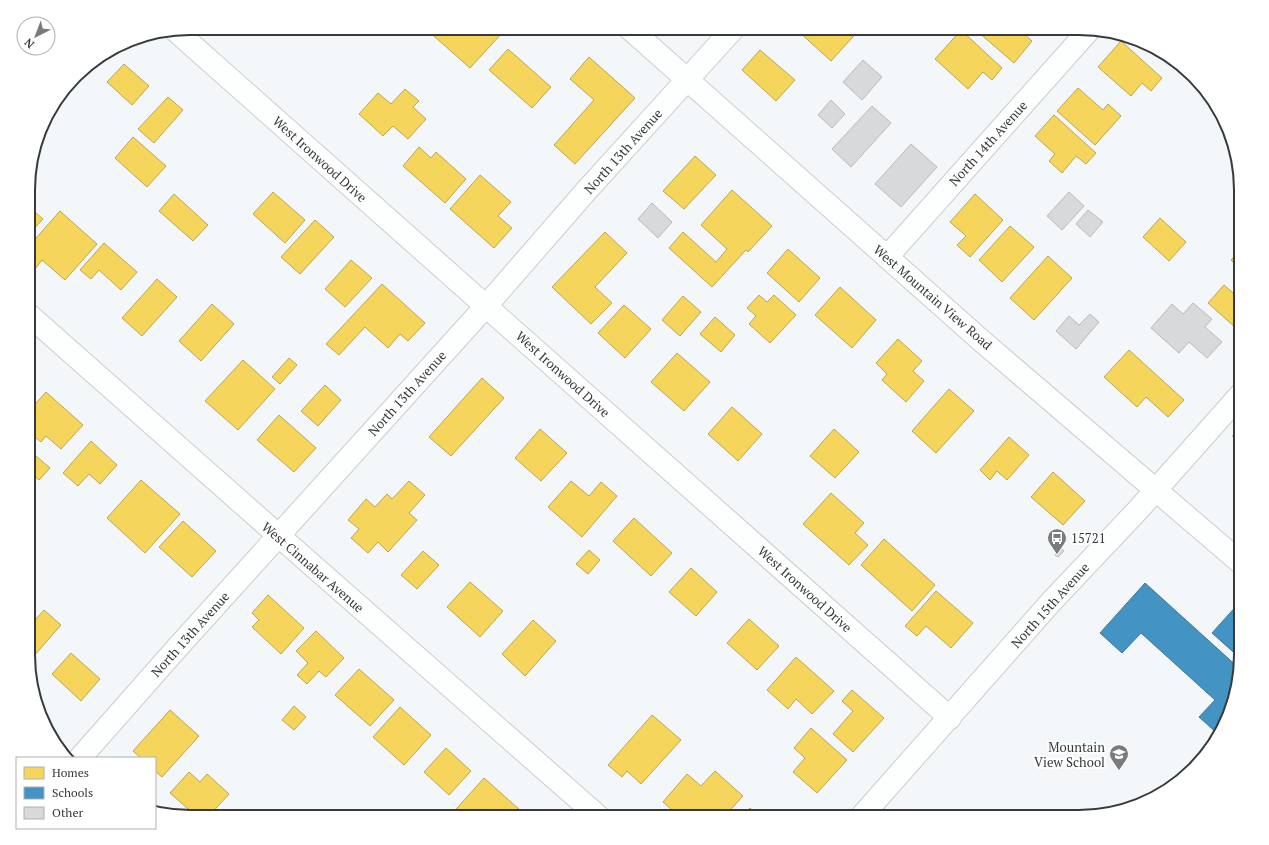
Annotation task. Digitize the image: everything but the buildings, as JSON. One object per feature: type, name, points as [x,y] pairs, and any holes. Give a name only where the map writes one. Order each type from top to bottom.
[{"type":"street","name":"West Ironwood Drive","points":[[181,35],[950,718]]},
{"type":"street","name":"West Mountain View Road","points":[[637,35],[1032,385],[1234,557]]},
{"type":"street","name":"North 13th Avenue","points":[[81,757],[177,648],[486,306],[587,190],[728,35]]},
{"type":"street","name":"North 14th Avenue","points":[[887,257],[1085,35]]},
{"type":"street","name":"West Cinnabar Avenue","points":[[35,320],[591,810]]},
{"type":"street","name":"North 15th Avenue","points":[[867,810],[1052,602],[1234,402]]},
{"type":"place","name":"15721","points":[[1057,555]]},
{"type":"place","name":"Mountain View School","points":[[1119,771]]}]
